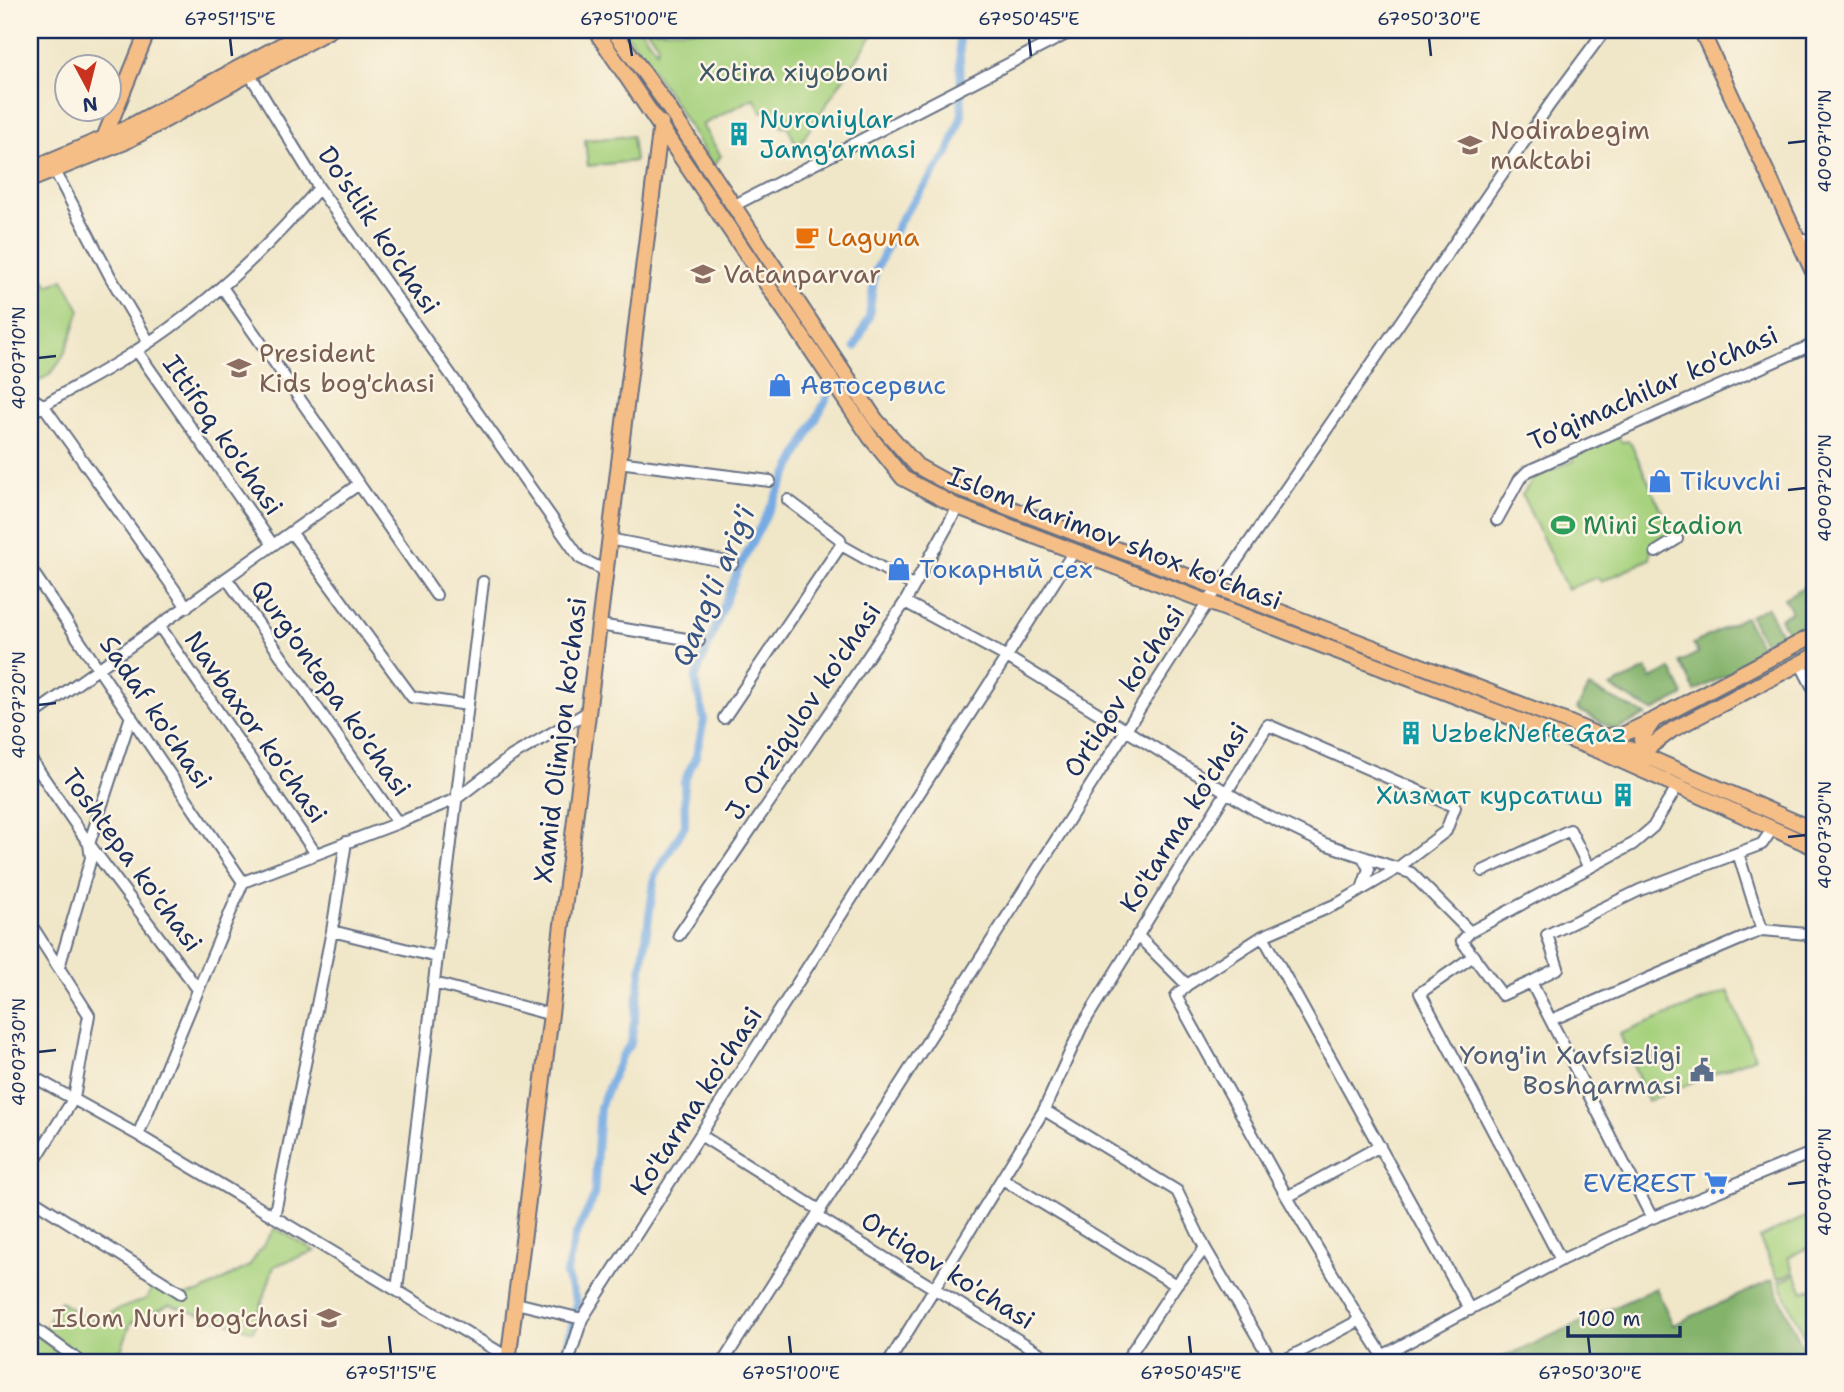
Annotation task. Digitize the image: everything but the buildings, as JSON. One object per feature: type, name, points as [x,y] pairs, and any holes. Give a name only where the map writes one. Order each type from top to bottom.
[{"type":"main road","points":[[98,154],[148,30]]},
{"type":"main road","points":[[30,169],[103,140],[309,30]]},
{"type":"main road","points":[[30,180],[98,154],[330,30]]},
{"type":"main road","name":"Islom Karimov shox ko'chasi","points":[[595,30],[789,305],[876,420],[917,466],[955,487],[1598,735],[1814,830]]},
{"type":"main road","name":"Islom Karimov shox ko'chasi","points":[[613,30],[733,206],[850,410],[903,478],[958,507],[1210,600],[1617,758],[1814,847]]},
{"type":"main road","points":[[1700,30],[1811,253]]},
{"type":"main road","points":[[1708,30],[1811,253],[1814,274]]},
{"type":"main road","name":"Xamid Olimjon ko'chasi","points":[[508,1360],[661,123]]},
{"type":"main road","points":[[1598,735],[1622,734],[1654,720],[1814,635]]},
{"type":"main road","points":[[1794,646],[1791,655],[1798,662],[1806,660]]},
{"type":"main road","points":[[1617,758],[1629,760],[1672,730],[1806,660]]},
{"type":"main road","points":[[1654,720],[1641,739],[1642,753],[1656,775]]},
{"type":"main road","points":[[1672,730],[1666,738],[1664,752],[1675,767]]},
{"type":"street","points":[[733,206],[1074,30]]},
{"type":"street","name":"Ortiqov ko'chasi","points":[[723,1362],[1210,600],[1550,104],[1605,30]]},
{"type":"street","name":"Do'stlik ko'chasi","points":[[249,73],[319,188],[580,558],[606,571]]},
{"type":"street","points":[[55,171],[111,278],[149,342]]},
{"type":"street","points":[[30,414],[137,351],[222,287],[274,241],[319,188]]},
{"type":"street","points":[[222,287],[436,595]]},
{"type":"street","name":"To'qimachilar ko'chasi","points":[[1497,520],[1519,480],[1528,471],[1814,344]]},
{"type":"street","name":"Ittifoq ko'chasi","points":[[137,351],[272,545]]},
{"type":"street","name":"Navbaxor ko'chasi","points":[[30,397],[43,405],[187,607]]},
{"type":"street","points":[[618,462],[769,481]]},
{"type":"street","name":"Ittifoq ko'chasi","points":[[30,717],[359,484]]},
{"type":"street","points":[[724,718],[841,545],[840,538],[788,499]]},
{"type":"street","name":"J. Orziqulov ko'chasi","points":[[679,935],[905,602],[958,507]]},
{"type":"street","points":[[291,532],[412,697],[468,705]]},
{"type":"street","points":[[609,539],[733,563]]},
{"type":"street","points":[[1656,552],[1677,539]]},
{"type":"street","points":[[841,545],[914,586]]},
{"type":"street","name":"Ko'tarma ko'chasi","points":[[568,1362],[576,1318],[702,1136],[1075,550]]},
{"type":"street","name":"Sadaf ko'chasi","points":[[30,568],[243,882]]},
{"type":"street","name":"Qurg'ontepa ko'chasi","points":[[227,579],[398,823]]},
{"type":"street","points":[[397,1290],[483,582]]},
{"type":"street","points":[[905,602],[1007,657],[1228,793],[1314,839],[1395,870],[1410,873],[1470,932]]},
{"type":"street","points":[[599,625],[699,641]]},
{"type":"street","name":"Navbaxor ko'chasi","points":[[160,627],[316,854]]},
{"type":"street","points":[[1806,660],[1814,690]]},
{"type":"street","name":"Qurg'ontepa ko'chasi","points":[[243,882],[456,799],[512,756],[586,713]]},
{"type":"street","points":[[59,967],[91,858],[89,844],[131,716]]},
{"type":"street","name":"Ko'tarma ko'chasi","points":[[890,1362],[1004,1180],[1044,1110],[1082,1026],[1268,725],[1455,807],[1446,831],[1395,870],[1339,903],[1264,936],[1187,985]]},
{"type":"street","name":"Toshtepa ko'chasi","points":[[30,758],[89,844],[197,988]]},
{"type":"street","points":[[1678,785],[1653,827],[1633,844],[1470,932],[1462,941],[1502,995],[1558,968],[1547,935],[1640,890],[1762,844],[1773,828]]},
{"type":"street","points":[[1483,871],[1570,830],[1589,868]]},
{"type":"street","points":[[274,1217],[332,931],[346,842]]},
{"type":"street","points":[[1738,853],[1762,930]]},
{"type":"street","points":[[1362,889],[1369,869],[1364,859]]},
{"type":"street","points":[[138,1135],[243,882]]},
{"type":"street","points":[[30,923],[89,1016],[74,1098],[30,1168]]},
{"type":"street","points":[[1550,1020],[1762,930],[1807,934],[1814,944]]},
{"type":"street","points":[[332,931],[437,957]]},
{"type":"street","points":[[1137,935],[1187,985],[1176,996],[1287,1197],[1386,1359],[1561,1260],[1652,1218],[1814,1152]]},
{"type":"street","points":[[1264,936],[1470,1310]]},
{"type":"street","points":[[1472,957],[1420,993],[1561,1260]]},
{"type":"street","points":[[1531,982],[1652,1218]]},
{"type":"street","points":[[434,983],[552,1016]]},
{"type":"street","points":[[30,1074],[138,1135],[397,1290],[508,1360]]},
{"type":"street","points":[[1044,1110],[1177,1191],[1205,1248],[1271,1360],[1281,1362],[1360,1320]]},
{"type":"street","points":[[702,1136],[820,1214]]},
{"type":"street","points":[[1287,1197],[1380,1146]]},
{"type":"street","points":[[1004,1180],[1176,1285]]},
{"type":"street","points":[[30,1198],[181,1293]]},
{"type":"street","name":"Ortiqov ko'chasi","points":[[820,1214],[936,1290],[1055,1362]]},
{"type":"street","points":[[1125,1362],[1176,1285],[1205,1248]]},
{"type":"street","points":[[516,1303],[576,1318]]},
{"type":"street","points":[[30,1325],[81,1362]]},
{"type":"green space","name":"Xotira xiyoboni","points":[[624,30],[641,30],[657,51],[658,44],[647,30],[876,30],[801,142],[796,144],[787,126],[782,127],[772,108],[762,112],[754,98],[702,125],[721,156],[713,166],[670,95]]},
{"type":"green space","points":[[632,136],[635,161],[588,166],[585,140]]},
{"type":"green space","points":[[30,236],[38,250],[35,258],[38,264],[34,266],[49,286],[63,279],[80,310],[58,365],[41,380],[30,383]]},
{"type":"green space","points":[[1618,436],[1621,442],[1629,441],[1631,444],[1672,533],[1651,548],[1650,559],[1601,582],[1598,577],[1567,589],[1522,495],[1535,476],[1574,461],[1572,457]]},
{"type":"green space","points":[[1806,586],[1814,601],[1814,621],[1789,635],[1780,618],[1792,612],[1784,598]]},
{"type":"green space","points":[[1767,607],[1783,638],[1766,647],[1750,616]]},
{"type":"green space","points":[[1745,617],[1765,655],[1695,691],[1680,662],[1698,653],[1693,644]]},
{"type":"green space","points":[[1646,669],[1651,679],[1671,669],[1684,695],[1653,711],[1610,687]]},
{"type":"green space","points":[[1589,687],[1646,715],[1615,730],[1577,709]]},
{"type":"green space","points":[[1728,991],[1755,1057],[1648,1101],[1620,1034]]},
{"type":"green space","points":[[1812,1214],[1814,1245],[1788,1257],[1794,1272],[1778,1279],[1759,1238]]},
{"type":"green space","points":[[275,1228],[315,1251],[274,1266],[253,1331],[170,1305],[131,1323],[117,1362],[87,1357],[44,1330],[60,1301],[88,1321],[146,1299],[153,1287],[177,1297],[201,1292],[249,1266]]},
{"type":"green space","points":[[1795,1274],[1803,1292],[1814,1288],[1813,1355],[1779,1282]]},
{"type":"green space","points":[[1772,1280],[1809,1362],[1493,1362],[1656,1288],[1673,1325]]},
{"type":"green space","points":[[30,1329],[60,1354],[54,1362],[30,1362]]},
{"type":"waterway","name":"Qang'li arig'i","points":[[855,347],[869,317],[875,272],[901,219],[948,153],[962,115],[959,30]]},
{"type":"waterway","name":"Qang'li arig'i","points":[[554,1362],[567,1348],[577,1302],[566,1275],[575,1237],[594,1197],[600,1107],[621,1057],[631,1043],[655,875],[685,826],[684,782],[696,756],[704,720],[695,679],[738,570],[829,394]]},
{"type":"place","name":"Nuroniylar Jamg'armasi","points":[[739,134]]},
{"type":"place","name":"Nodirabegim maktabi","points":[[1470,145]]},
{"type":"place","name":"Laguna","points":[[807,237]]},
{"type":"place","name":"Vatanparvar","points":[[703,274]]},
{"type":"place","name":"President Kids bog'chasi","points":[[239,368]]},
{"type":"place","name":"Автосервис","points":[[780,385]]},
{"type":"place","name":"Tikuvchi","points":[[1660,481]]},
{"type":"place","name":"Mini Stadion","points":[[1563,525]]},
{"type":"place","name":"Токарный сех","points":[[899,569]]},
{"type":"place","name":"UzbekNefteGaz","points":[[1411,733]]},
{"type":"place","name":"Хизмат курсатиш","points":[[1623,795]]},
{"type":"place","name":"Yong'in Xavfsizligi Boshqarmasi","points":[[1702,1070]]},
{"type":"place","name":"EVEREST","points":[[1716,1183]]},
{"type":"place","name":"Islom Nuri bog'chasi","points":[[329,1318]]}]
